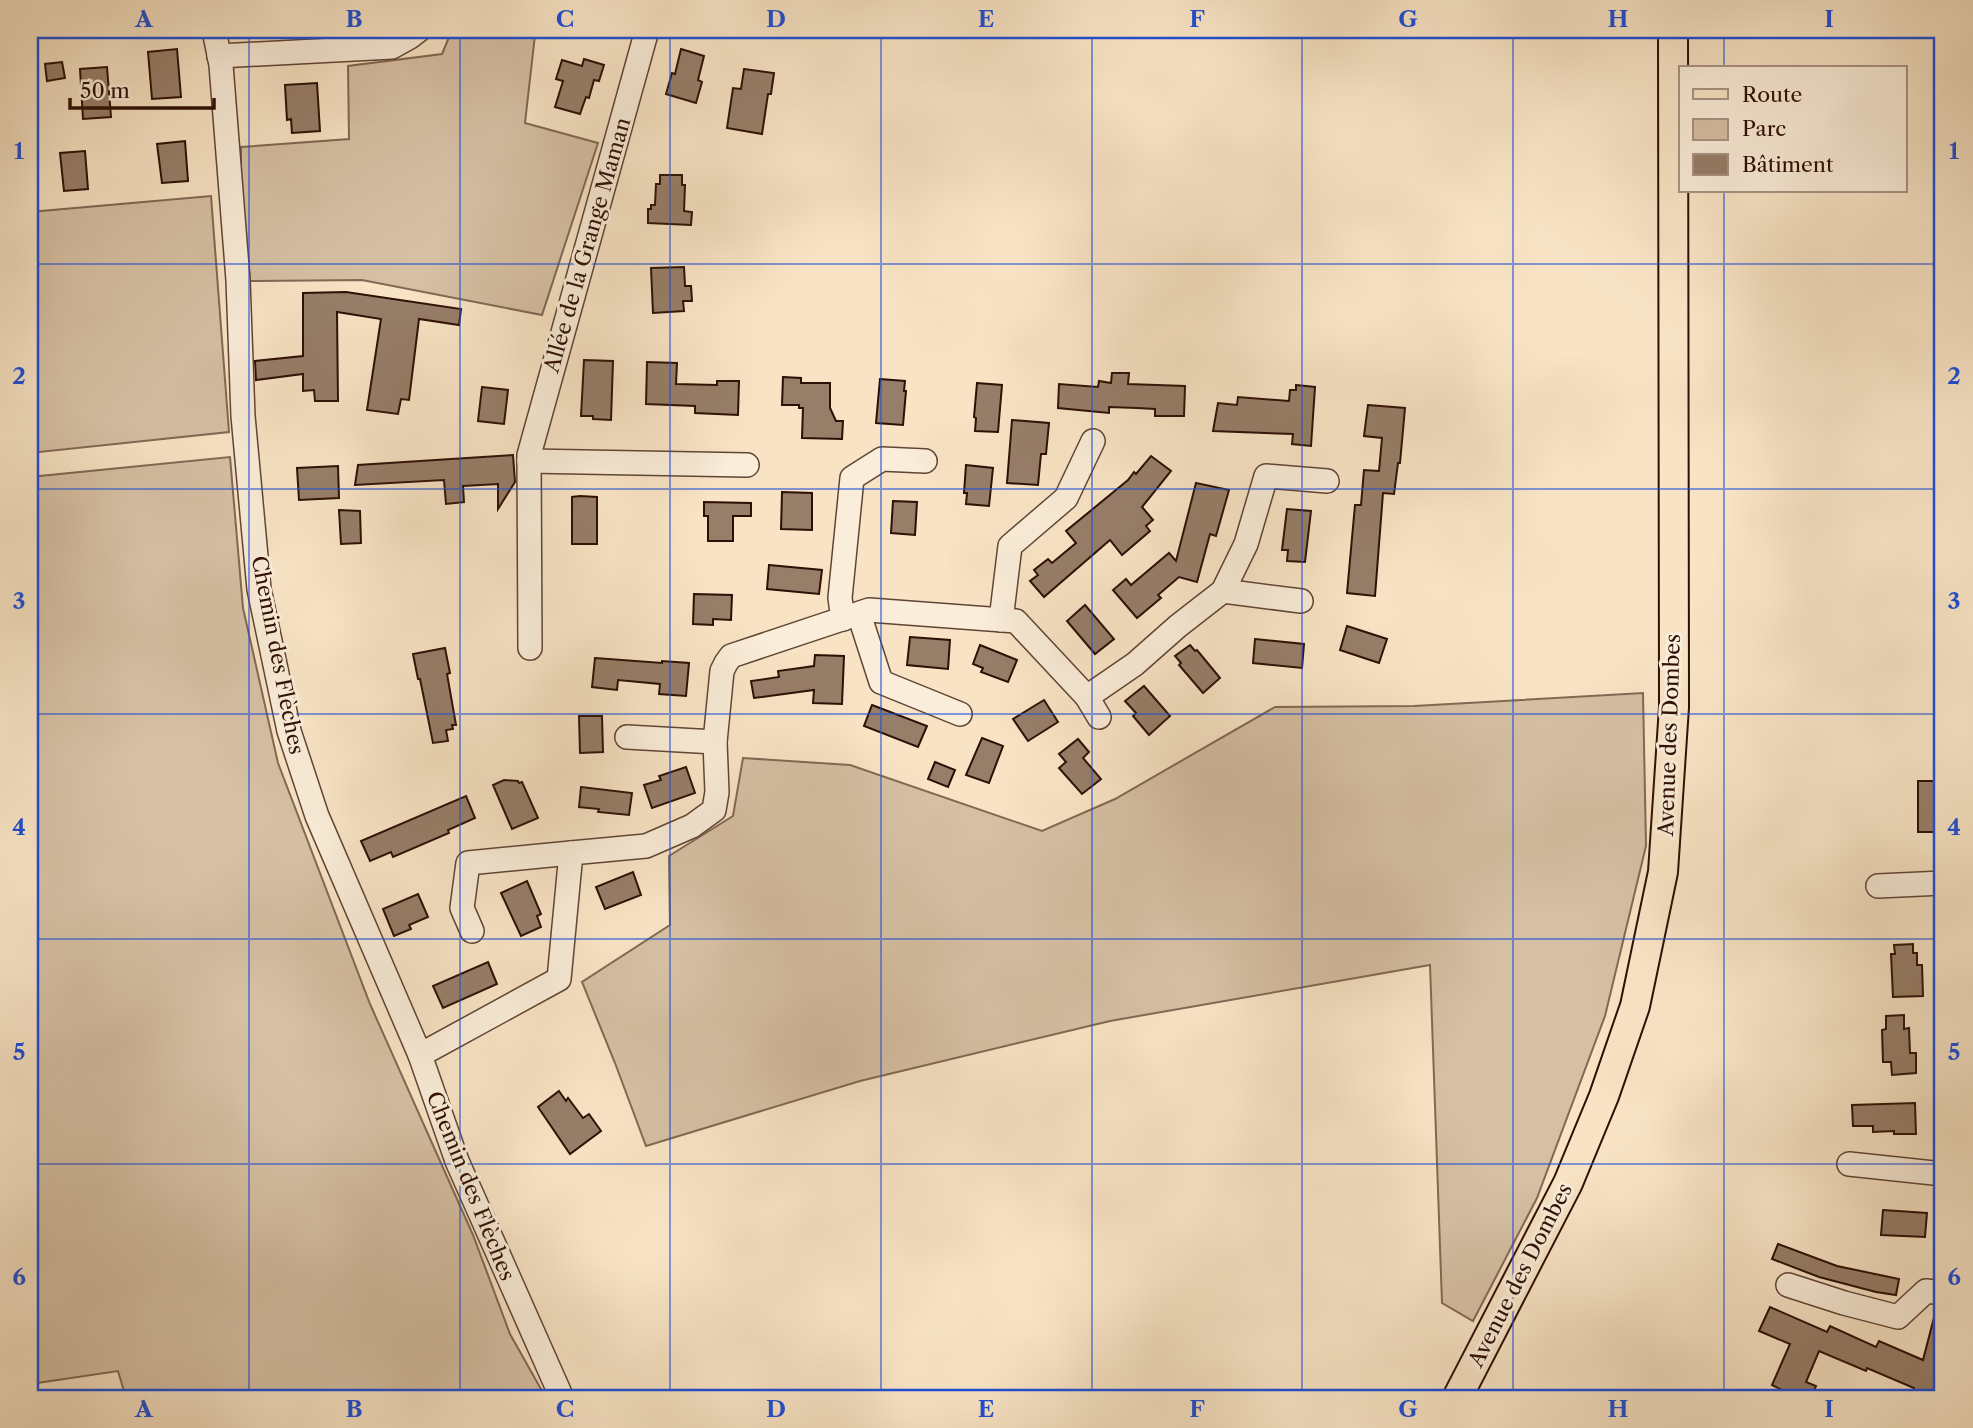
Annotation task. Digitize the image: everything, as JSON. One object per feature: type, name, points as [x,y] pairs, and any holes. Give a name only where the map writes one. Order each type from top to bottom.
[{"type":"main road","name":"Avenue des Dombes","points":[[1457,1398],[1568,1183],[1604,1096],[1635,1006],[1663,872],[1674,707],[1673,30]]},
{"type":"street","name":"Chemin des Flèches","points":[[214,30],[219,56],[238,280],[243,416],[260,590],[289,731],[317,816],[420,1055],[457,1161],[562,1398]]},
{"type":"street","points":[[219,56],[392,47],[419,30]]},
{"type":"street","name":"Allée de la Grange Maman","points":[[530,648],[529,455],[647,30]]},
{"type":"street","points":[[1001,621],[1010,546],[1066,498],[1093,441]]},
{"type":"street","points":[[925,461],[882,459],[852,478],[840,598],[881,682],[960,714]]},
{"type":"street","points":[[529,461],[747,465]]},
{"type":"street","points":[[1087,697],[1135,664],[1223,591],[1246,544],[1266,476],[1326,481]]},
{"type":"street","points":[[1223,591],[1301,601]]},
{"type":"street","points":[[472,931],[462,908],[468,863],[646,846],[692,826],[715,810],[715,742],[722,671],[732,656],[869,610],[1016,621],[1087,697],[1099,717]]},
{"type":"street","points":[[627,737],[715,742]]},
{"type":"street","points":[[420,1055],[559,978],[571,853]]},
{"type":"street","points":[[1878,886],[1943,883]]},
{"type":"street","points":[[1849,1164],[1943,1174]]},
{"type":"street","points":[[1788,1285],[1898,1317],[1926,1291],[1943,1293]]},
{"type":"green space","points":[[452,30],[535,35],[525,123],[598,143],[542,315],[362,280],[250,281],[241,180],[241,147],[349,139],[348,66],[442,54]]},
{"type":"green space","points":[[211,196],[229,432],[30,453],[30,212]]},
{"type":"green space","points":[[230,457],[243,608],[278,763],[370,1004],[473,1235],[510,1334],[546,1398],[126,1398],[118,1371],[30,1384],[30,477]]},
{"type":"green space","points":[[1643,693],[1646,846],[1605,1016],[1537,1198],[1473,1321],[1442,1303],[1430,965],[1110,1021],[860,1081],[646,1146],[582,982],[670,925],[669,856],[733,816],[743,758],[850,765],[1042,831],[1115,799],[1275,707],[1414,706]]},
{"type":"building","points":[[177,49],[181,97],[152,99],[148,52]]},
{"type":"building","points":[[681,49],[704,56],[698,80],[702,82],[696,103],[666,94],[672,73],[675,74]]},
{"type":"building","points":[[584,59],[604,65],[599,81],[594,80],[589,98],[586,97],[580,114],[555,107],[563,81],[556,79],[562,60],[582,66]]},
{"type":"building","points":[[62,62],[65,78],[47,81],[45,64]]},
{"type":"building","points":[[107,67],[111,117],[83,119],[80,69]]},
{"type":"building","points":[[744,69],[774,73],[762,134],[727,128],[733,88],[741,89]]},
{"type":"building","points":[[317,83],[320,131],[292,133],[291,119],[287,120],[285,85]]},
{"type":"building","points":[[185,141],[188,181],[162,183],[157,144]]},
{"type":"building","points":[[85,151],[88,189],[64,191],[60,153]]},
{"type":"building","points":[[660,175],[682,175],[682,185],[685,185],[684,211],[692,212],[691,225],[648,223],[648,209],[655,205],[656,184],[660,184]]},
{"type":"building","points":[[684,267],[685,286],[691,286],[692,301],[683,301],[684,311],[653,313],[651,268]]},
{"type":"building","points":[[346,292],[461,309],[459,325],[419,319],[409,400],[401,399],[398,414],[367,410],[381,319],[337,312],[338,401],[315,401],[314,390],[303,391],[303,374],[256,380],[255,361],[303,356],[303,293]]},
{"type":"building","points":[[584,360],[613,361],[611,420],[581,416]]},
{"type":"building","points":[[647,362],[677,363],[676,384],[717,385],[717,381],[739,381],[738,415],[695,413],[695,406],[646,404]]},
{"type":"building","points":[[1112,373],[1129,373],[1128,384],[1185,386],[1184,416],[1155,416],[1155,409],[1109,407],[1109,413],[1058,408],[1059,384],[1098,387],[1099,381],[1111,383]]},
{"type":"building","points":[[783,377],[801,378],[801,383],[830,383],[830,408],[836,421],[843,421],[842,439],[802,438],[803,408],[799,408],[799,405],[782,405]]},
{"type":"building","points":[[880,379],[905,381],[903,425],[876,423]]},
{"type":"building","points":[[977,383],[1002,385],[998,432],[975,431]]},
{"type":"building","points":[[1296,385],[1315,387],[1311,446],[1292,444],[1293,434],[1213,431],[1218,403],[1237,405],[1238,397],[1289,401],[1290,390],[1296,390]]},
{"type":"building","points":[[482,387],[508,390],[504,424],[478,421]]},
{"type":"building","points":[[1368,405],[1405,408],[1394,494],[1383,493],[1375,596],[1347,593],[1355,505],[1361,505],[1364,470],[1379,471],[1382,438],[1364,436]]},
{"type":"building","points":[[1012,420],[1049,423],[1046,454],[1041,454],[1038,485],[1007,483]]},
{"type":"building","points":[[513,455],[515,482],[498,509],[498,484],[463,486],[464,502],[446,504],[444,480],[355,485],[358,465]]},
{"type":"building","points":[[1151,456],[1171,471],[1142,507],[1153,520],[1146,526],[1150,531],[1122,555],[1110,540],[1044,597],[1030,581],[1038,575],[1034,570],[1048,559],[1052,563],[1076,543],[1066,531],[1128,480],[1134,472],[1136,474]]},
{"type":"building","points":[[966,465],[993,468],[989,506],[966,504]]},
{"type":"building","points":[[338,466],[339,498],[299,500],[297,468]]},
{"type":"building","points":[[1196,483],[1229,490],[1216,536],[1210,534],[1197,582],[1179,577],[1158,595],[1161,598],[1137,618],[1113,590],[1126,579],[1131,585],[1169,553],[1176,561]]},
{"type":"building","points":[[782,492],[812,493],[812,530],[781,529]]},
{"type":"building","points":[[572,497],[597,497],[597,544],[572,544]]},
{"type":"building","points":[[893,501],[917,502],[915,535],[891,533]]},
{"type":"building","points":[[704,502],[751,503],[751,516],[733,516],[733,541],[708,541],[708,516],[704,516]]},
{"type":"building","points":[[1287,509],[1311,511],[1305,562],[1287,561],[1288,550],[1282,550]]},
{"type":"building","points":[[339,510],[360,511],[361,543],[341,544]]},
{"type":"building","points":[[769,565],[822,570],[819,594],[767,589]]},
{"type":"building","points":[[694,594],[732,595],[731,620],[713,619],[713,625],[693,624]]},
{"type":"building","points":[[1085,605],[1114,639],[1095,654],[1067,621]]},
{"type":"building","points":[[1347,626],[1387,639],[1379,663],[1340,650]]},
{"type":"building","points":[[910,637],[950,640],[948,669],[907,665]]},
{"type":"building","points":[[1255,639],[1304,644],[1302,668],[1253,663]]},
{"type":"building","points":[[980,645],[1017,660],[1008,682],[981,672],[983,668],[973,664]]},
{"type":"building","points":[[1190,645],[1220,678],[1203,693],[1179,665],[1181,663],[1175,656]]},
{"type":"building","points":[[445,648],[456,725],[452,725],[453,729],[446,730],[448,741],[433,743],[413,654]]},
{"type":"building","points":[[815,655],[844,656],[842,704],[813,703],[814,690],[754,698],[751,681],[779,677],[778,671],[814,666]]},
{"type":"building","points":[[595,658],[689,663],[686,696],[659,694],[660,684],[618,680],[617,690],[592,687]]},
{"type":"building","points":[[1144,686],[1170,716],[1149,735],[1133,716],[1136,713],[1125,701]]},
{"type":"building","points":[[1044,700],[1058,722],[1028,741],[1013,719]]},
{"type":"building","points":[[872,705],[927,726],[918,747],[864,726]]},
{"type":"building","points":[[579,716],[602,716],[603,752],[580,753]]},
{"type":"building","points":[[982,738],[1003,746],[989,783],[966,775]]},
{"type":"building","points":[[1078,739],[1089,752],[1083,758],[1101,779],[1082,794],[1059,768],[1066,762],[1059,754]]},
{"type":"building","points":[[935,762],[955,770],[948,787],[928,779]]},
{"type":"building","points":[[686,767],[695,793],[652,808],[644,785],[661,780],[659,776]]},
{"type":"building","points":[[504,780],[522,782],[538,818],[512,829],[493,785]]},
{"type":"building","points":[[1918,781],[1942,781],[1942,832],[1918,832]]},
{"type":"building","points":[[581,787],[632,793],[629,815],[579,807]]},
{"type":"building","points":[[466,796],[475,818],[448,830],[449,833],[393,857],[391,852],[370,861],[361,841]]},
{"type":"building","points":[[633,872],[641,895],[605,909],[596,887]]},
{"type":"building","points":[[527,881],[541,914],[537,916],[541,927],[521,936],[501,893]]},
{"type":"building","points":[[418,894],[428,917],[409,925],[411,929],[394,936],[383,909]]},
{"type":"building","points":[[1913,944],[1913,953],[1917,953],[1917,965],[1922,965],[1923,996],[1893,997],[1891,954],[1895,954],[1894,945]]},
{"type":"building","points":[[488,962],[497,984],[443,1008],[433,986]]},
{"type":"building","points":[[1904,1015],[1904,1029],[1909,1028],[1910,1053],[1916,1053],[1916,1073],[1892,1075],[1891,1062],[1883,1062],[1882,1030],[1886,1029],[1886,1016]]},
{"type":"building","points":[[559,1091],[583,1118],[589,1114],[601,1131],[570,1154],[538,1107]]},
{"type":"building","points":[[1915,1103],[1916,1134],[1873,1132],[1873,1126],[1853,1126],[1852,1105]]},
{"type":"building","points":[[1883,1210],[1927,1213],[1925,1237],[1881,1235]]},
{"type":"building","points":[[1778,1244],[1837,1266],[1899,1279],[1896,1295],[1819,1277],[1772,1259]]},
{"type":"building","points":[[1937,1306],[1943,1307],[1943,1398],[1930,1398],[1913,1391],[1914,1388],[1867,1368],[1866,1371],[1819,1351],[1806,1382],[1816,1386],[1811,1398],[1778,1398],[1782,1390],[1772,1385],[1790,1344],[1759,1331],[1770,1307],[1827,1332],[1830,1326],[1876,1347],[1879,1341],[1923,1360]]}]
